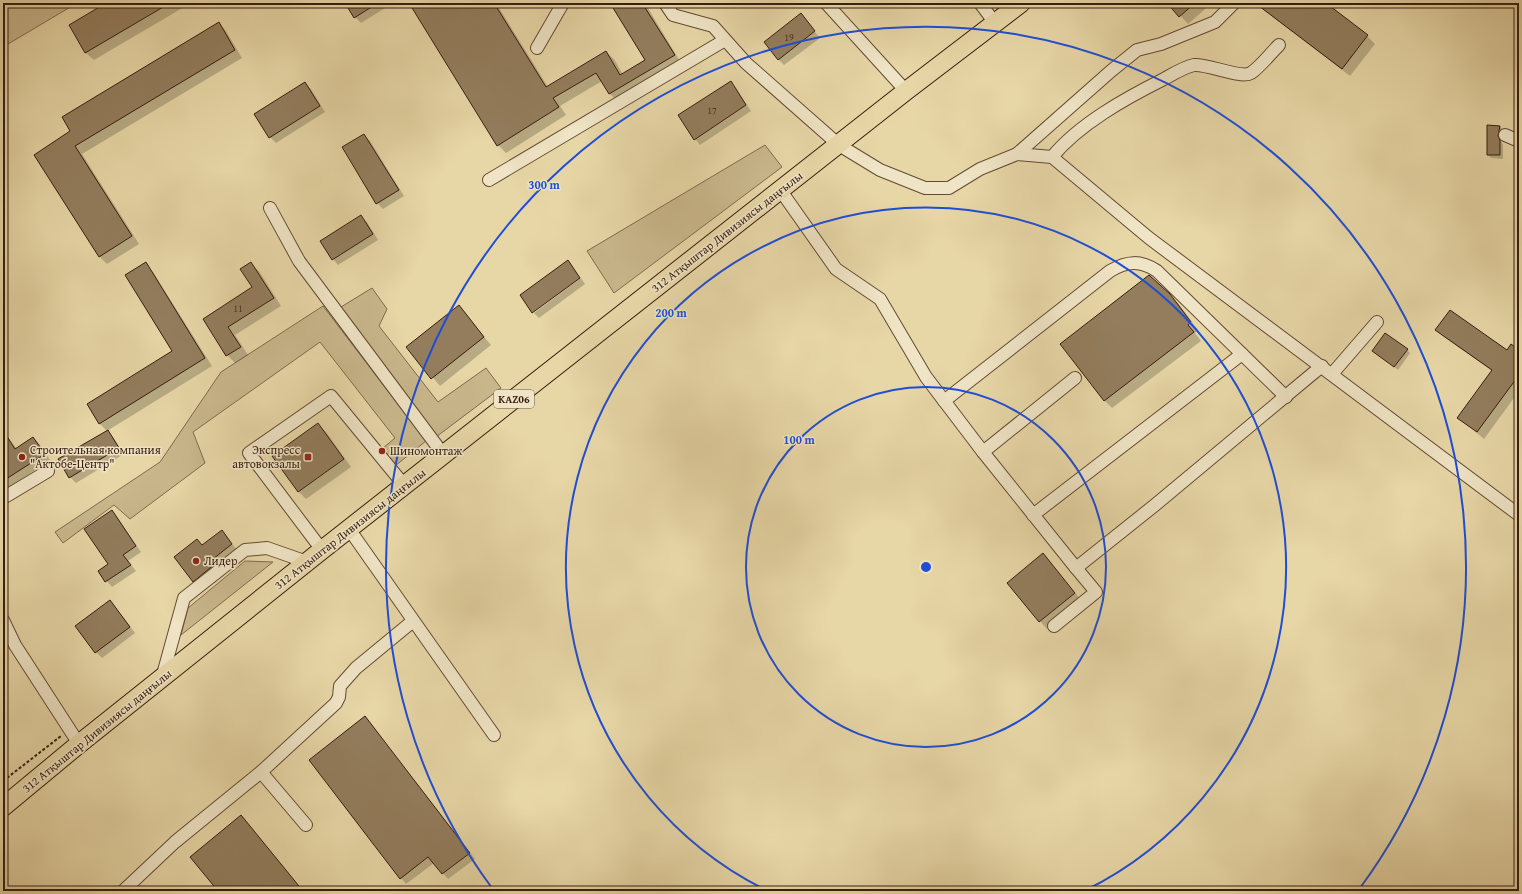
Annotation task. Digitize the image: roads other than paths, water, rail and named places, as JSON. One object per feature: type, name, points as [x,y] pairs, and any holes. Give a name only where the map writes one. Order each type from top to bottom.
[{"type":"highway","name":"312 Атқыштар Дивизиясы даңғылы","points":[[7,804],[74,737],[162,679],[443,454],[1020,3]]},
{"type":"highway","points":[[3,817],[7,804]]},
{"type":"lane","points":[[537,48],[563,3]]},
{"type":"lane","points":[[665,3],[673,15],[713,26],[746,63],[839,145],[880,170],[925,188],[949,188],[980,169],[1017,154],[1137,50],[1160,44],[1215,22],[1234,3]]},
{"type":"lane","points":[[826,3],[906,91]]},
{"type":"lane","points":[[980,3],[995,23]]},
{"type":"lane","points":[[489,180],[725,40]]},
{"type":"lane","points":[[1052,157],[1060,148],[1098,117],[1140,91],[1177,72],[1193,65],[1206,65],[1240,74],[1250,74],[1279,45]]},
{"type":"lane","points":[[1505,135],[1519,141]]},
{"type":"lane","points":[[1017,154],[1052,157],[1149,238],[1322,366],[1519,515]]},
{"type":"lane","points":[[781,191],[836,269],[880,299],[926,377],[983,452],[1096,592],[1054,626]]},
{"type":"lane","points":[[270,208],[299,261],[443,454]]},
{"type":"lane","points":[[944,401],[1110,271],[1128,263],[1148,265],[1157,271],[1286,397]]},
{"type":"lane","points":[[1332,374],[1377,322]]},
{"type":"lane","points":[[1033,515],[1242,354]]},
{"type":"lane","points":[[1076,568],[1161,500],[1322,366]]},
{"type":"lane","points":[[983,452],[1075,378]]},
{"type":"lane","points":[[322,550],[249,453],[331,396],[404,486]]},
{"type":"lane","points":[[3,498],[48,471]]},
{"type":"lane","points":[[349,529],[494,735]]},
{"type":"lane","points":[[162,679],[184,598],[190,593],[245,550],[267,548],[307,562]]},
{"type":"lane","points":[[3,620],[15,645],[74,737]]},
{"type":"lane","points":[[123,891],[175,842],[261,772],[336,704],[339,697],[340,686],[356,668],[413,621]]},
{"type":"lane","points":[[261,772],[306,825]]},
{"type":"place","name":"Шиномонтаж","points":[[382,451]]},
{"type":"place","name":"Строительная компания \"Актобе-Центр\"","points":[[22,457]]},
{"type":"place","name":"Экспресс автовокзалы","points":[[308,457]]},
{"type":"place","name":"Лидер","points":[[196,561]]}]
